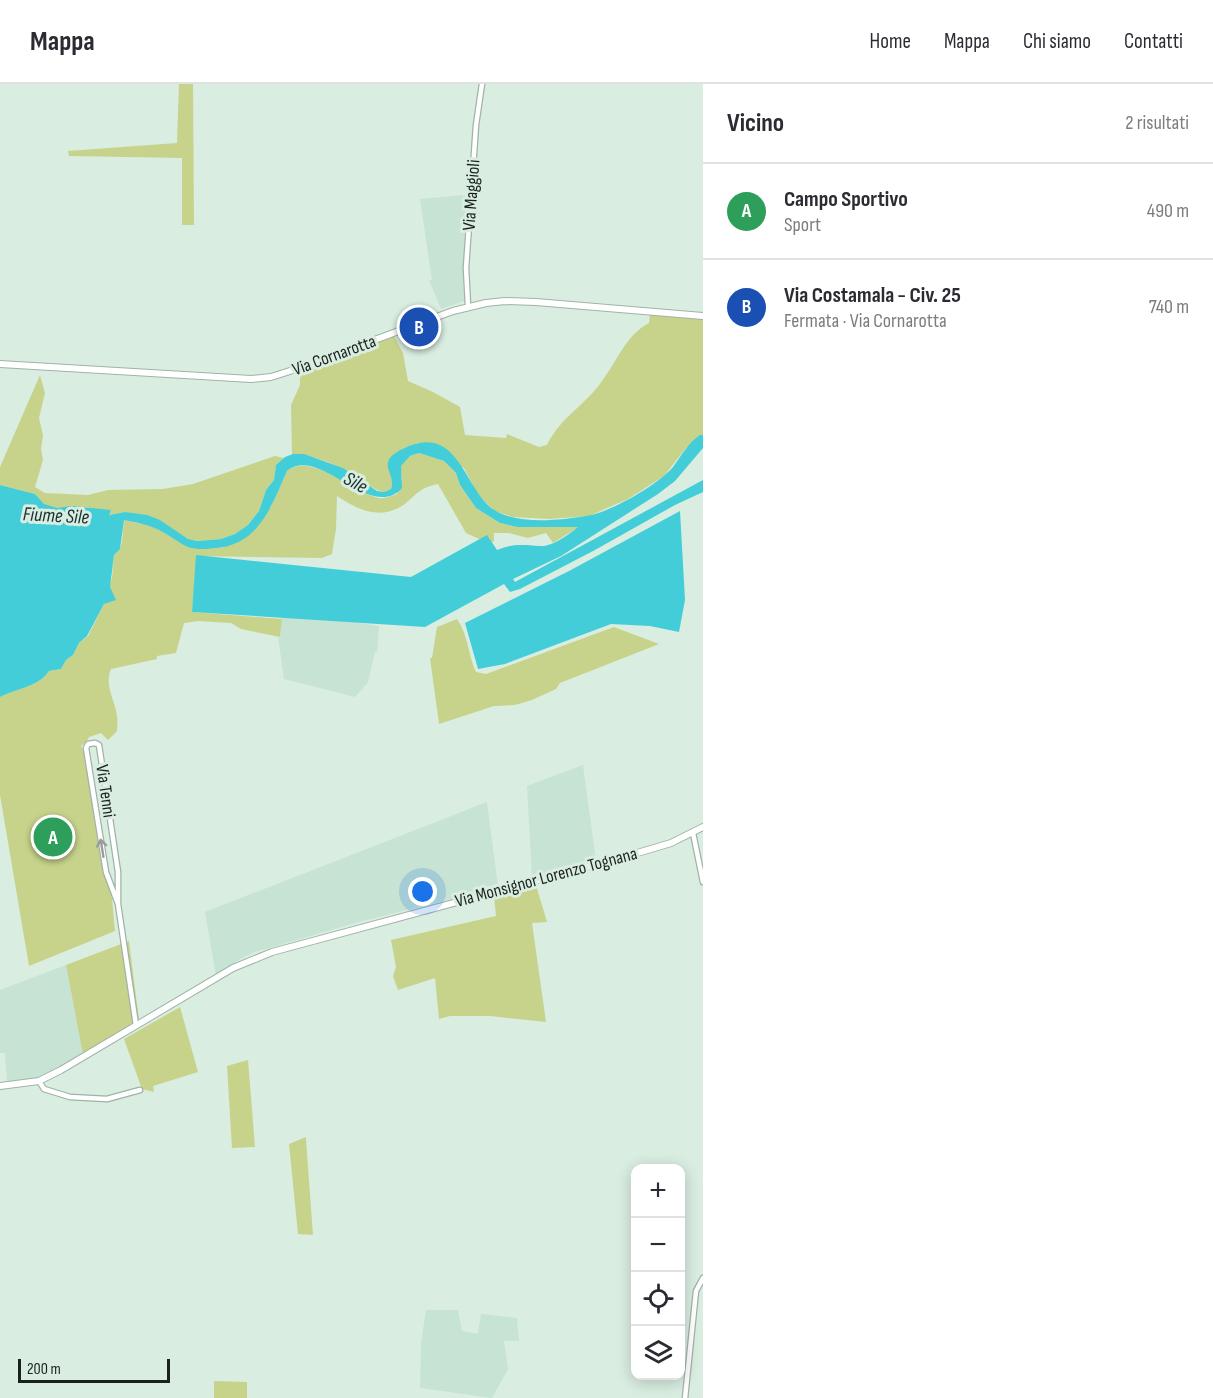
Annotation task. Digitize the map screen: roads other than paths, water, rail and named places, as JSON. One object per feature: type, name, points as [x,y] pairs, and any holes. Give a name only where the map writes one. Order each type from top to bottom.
[{"type":"street","name":"Via Maggioli","points":[[468,306],[466,267],[476,125],[482,84]]},
{"type":"street","name":"Via Cornarotta","points":[[0,364],[243,379],[271,376],[294,370],[468,306],[486,303],[512,301],[703,316]]},
{"type":"street","name":"Via Tenni","points":[[118,904],[106,872],[86,748],[88,744],[99,745],[118,880],[118,904],[136,1025]]},
{"type":"street","name":"Via Monsignor Lorenzo Tognana","points":[[39,1081],[233,968],[272,951],[624,857],[671,843],[703,827]]},
{"type":"street","points":[[693,833],[703,882]]},
{"type":"street","points":[[109,881],[118,880]]},
{"type":"street","points":[[0,1086],[39,1081],[44,1089],[70,1096],[107,1099],[140,1090]]},
{"type":"street","points":[[685,1398],[696,1291],[703,1278]]},
{"type":"water","points":[[703,435],[703,448],[675,481],[561,556],[513,579],[515,582],[703,480],[703,492],[520,589],[510,592],[504,584],[425,627],[192,612],[196,555],[411,577],[487,535],[497,550],[514,545],[545,546],[560,540],[578,527],[517,527],[500,523],[476,508],[460,485],[456,473],[444,461],[419,453],[410,456],[401,466],[402,488],[389,496],[375,496],[360,491],[314,467],[300,465],[287,471],[262,521],[243,539],[231,545],[209,549],[191,548],[157,529],[124,520],[120,549],[114,555],[110,587],[116,600],[104,604],[87,636],[79,643],[73,655],[66,660],[61,669],[49,671],[39,681],[0,697],[0,485],[35,494],[44,504],[57,508],[72,506],[111,510],[109,515],[125,512],[147,515],[160,520],[188,539],[197,541],[221,539],[235,534],[248,525],[259,511],[266,490],[274,480],[276,465],[285,457],[304,454],[343,468],[377,491],[384,492],[391,489],[392,485],[388,465],[391,457],[409,446],[426,442],[440,445],[451,453],[485,503],[496,511],[529,520],[553,520],[596,514],[632,497],[666,474],[688,446]]},
{"type":"water","points":[[680,511],[685,600],[679,632],[650,626],[611,624],[505,664],[478,669],[465,623],[569,571]]},
{"type":"place","name":"Via Costamala - Civ. 25","points":[[419,327]]},
{"type":"place","name":"Campo Sportivo","points":[[53,837]]},
{"type":"water label","name":"Sile","points":[[356,482]]},
{"type":"water label","name":"Fiume Sile","points":[[56,515]]}]
